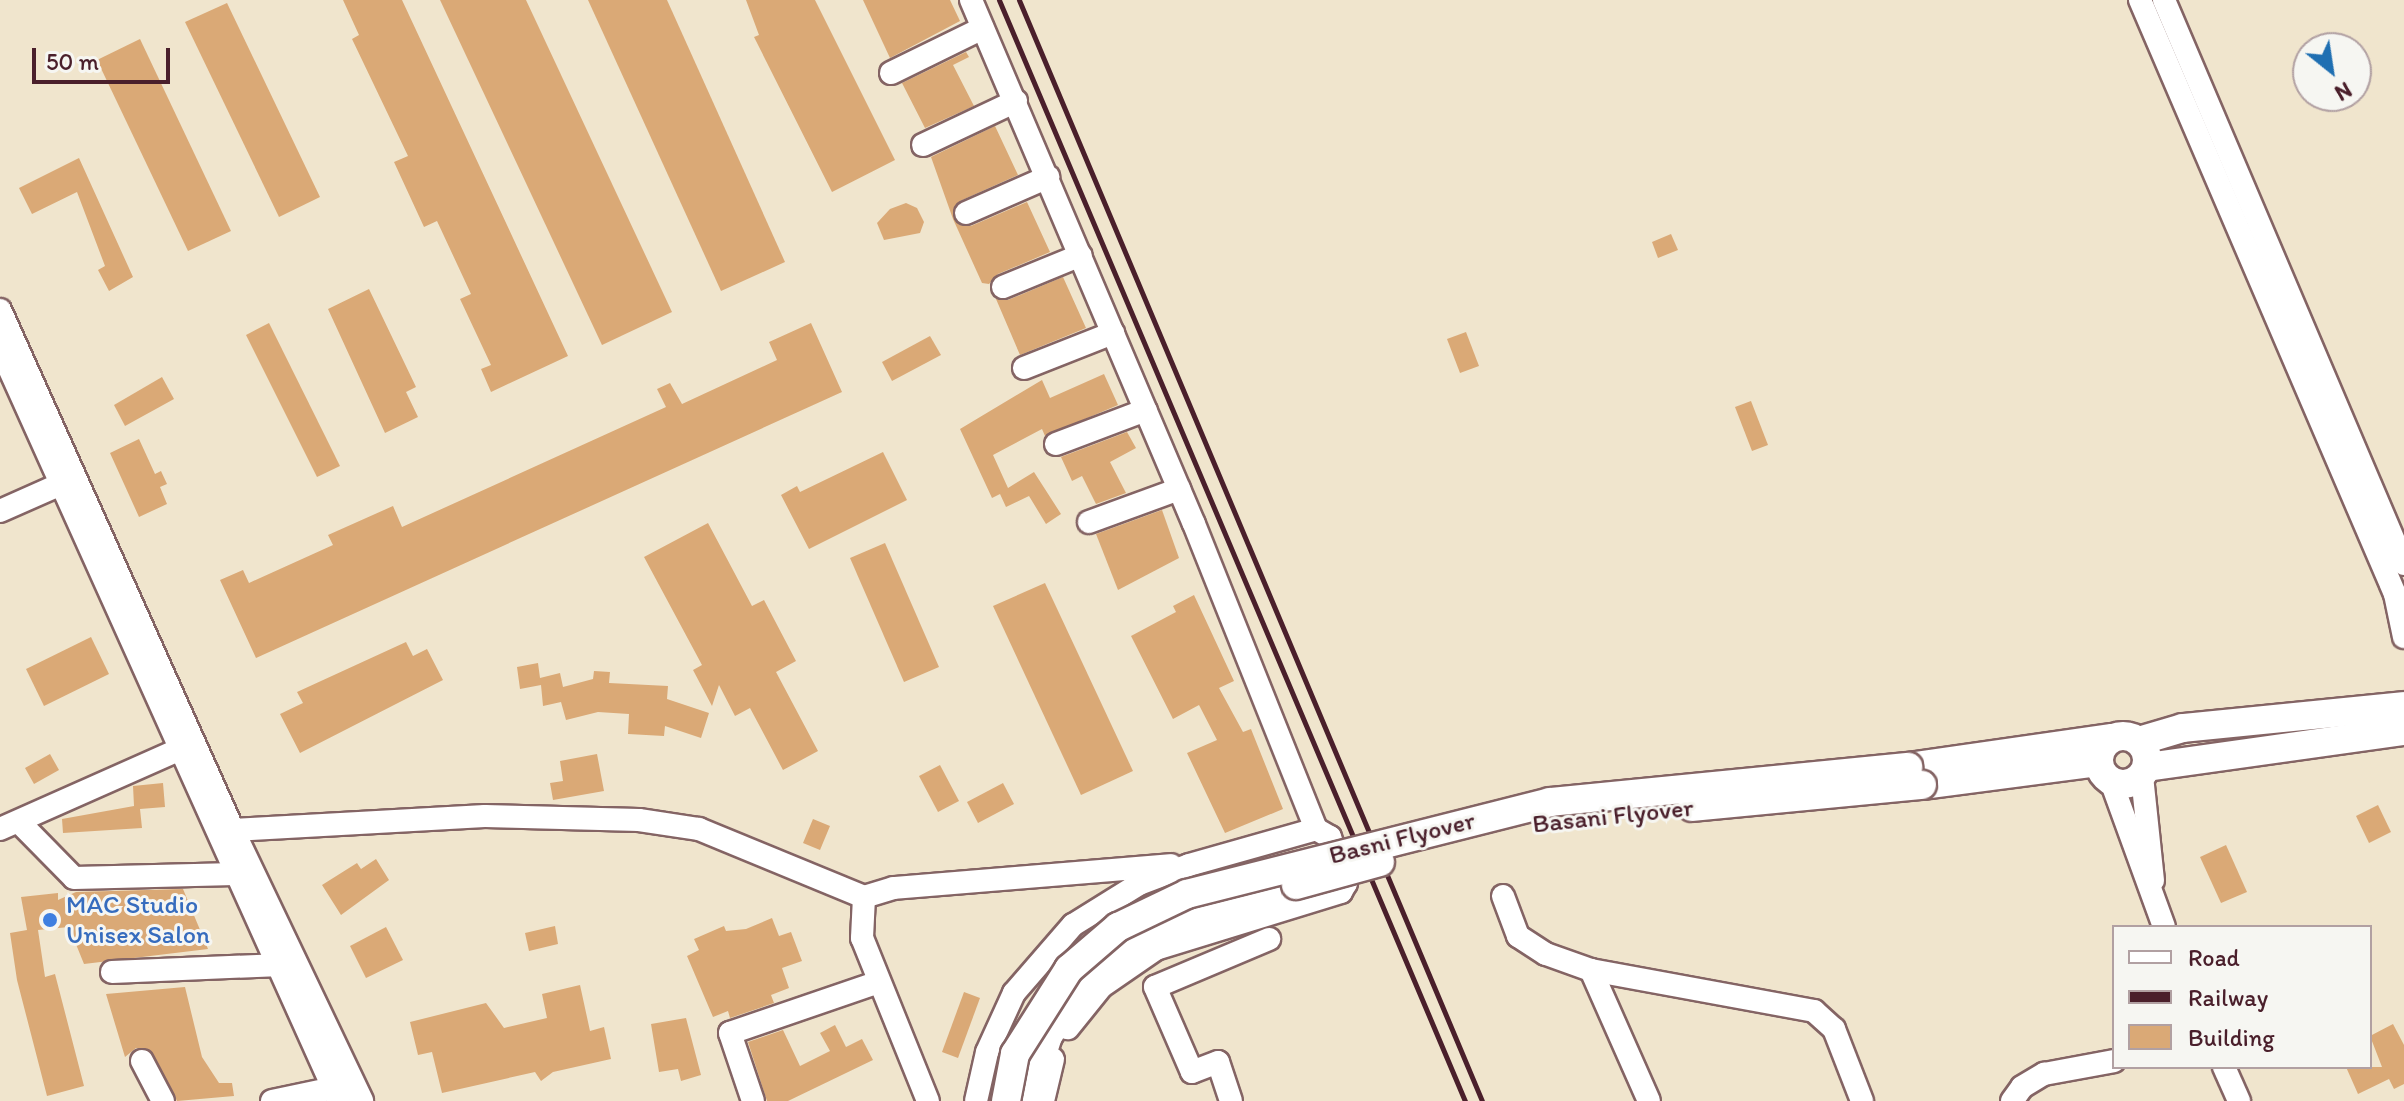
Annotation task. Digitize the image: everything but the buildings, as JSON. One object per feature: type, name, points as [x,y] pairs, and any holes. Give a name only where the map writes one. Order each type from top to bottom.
[{"type":"main road","points":[[2125,761],[2183,728],[2404,706]]},
{"type":"main road","points":[[1915,776],[2125,761],[2404,731]]},
{"type":"main road","name":"Basani Flyover","points":[[1027,1101],[1048,1036],[1077,990],[1119,954],[1190,914],[1546,820],[1915,776],[1967,758],[2125,761]]},
{"type":"main road","name":"Basni Flyover","points":[[1006,1101],[1015,1054],[1069,969],[1118,927],[1187,894],[1550,802],[1915,776]]},
{"type":"street","points":[[971,0],[1179,489],[1316,829],[1330,837],[1346,883],[1341,892],[1156,949],[1125,966],[1080,1009],[1050,1068],[1043,1101]]},
{"type":"street","points":[[2140,0],[2395,594],[2404,637]]},
{"type":"street","points":[[2164,0],[2404,564]]},
{"type":"street","points":[[891,73],[983,28]]},
{"type":"street","points":[[923,145],[1016,101]]},
{"type":"street","points":[[966,213],[1048,177]]},
{"type":"street","points":[[1003,287],[1081,255]]},
{"type":"street","points":[[0,310],[186,746],[235,874],[281,965],[336,1094],[272,1101]]},
{"type":"street","points":[[1024,368],[1113,333]]},
{"type":"street","points":[[0,348],[186,746],[233,830],[362,1101]]},
{"type":"street","points":[[1056,444],[1146,410]]},
{"type":"street","points":[[0,511],[61,484]]},
{"type":"street","points":[[1089,522],[1179,489]]},
{"type":"street","points":[[186,746],[10,826],[74,878],[235,874]]},
{"type":"street","points":[[2125,761],[2152,898],[2163,925]]},
{"type":"street","points":[[2125,761],[2152,898]]},
{"type":"street","points":[[233,830],[485,816],[639,820],[699,829],[864,897],[894,888],[1189,865]]},
{"type":"street","points":[[976,1101],[987,1052],[1014,993],[1032,967],[1100,906],[1189,865],[1316,829]]},
{"type":"street","points":[[1503,896],[1518,936],[1546,954],[1591,970],[1814,1011],[1834,1029],[1862,1101]]},
{"type":"street","points":[[864,897],[862,938],[928,1101]]},
{"type":"street","points":[[1231,1101],[1218,1062],[1192,1072],[1155,987],[1269,939]]},
{"type":"street","points":[[112,972],[281,965]]},
{"type":"street","points":[[1591,970],[1649,1101]]},
{"type":"street","points":[[753,1101],[730,1033],[879,982]]},
{"type":"street","points":[[142,1061],[163,1101]]},
{"type":"street","points":[[2012,1101],[2022,1087],[2044,1074],[2112,1061]]},
{"type":"street","points":[[2225,1069],[2239,1101]]},
{"type":"railway","points":[[999,0],[1465,1101]]},
{"type":"railway","points":[[1019,0],[1482,1101]]},
{"type":"place","name":"MAC Studio Unisex Salon","points":[[50,920]]}]
